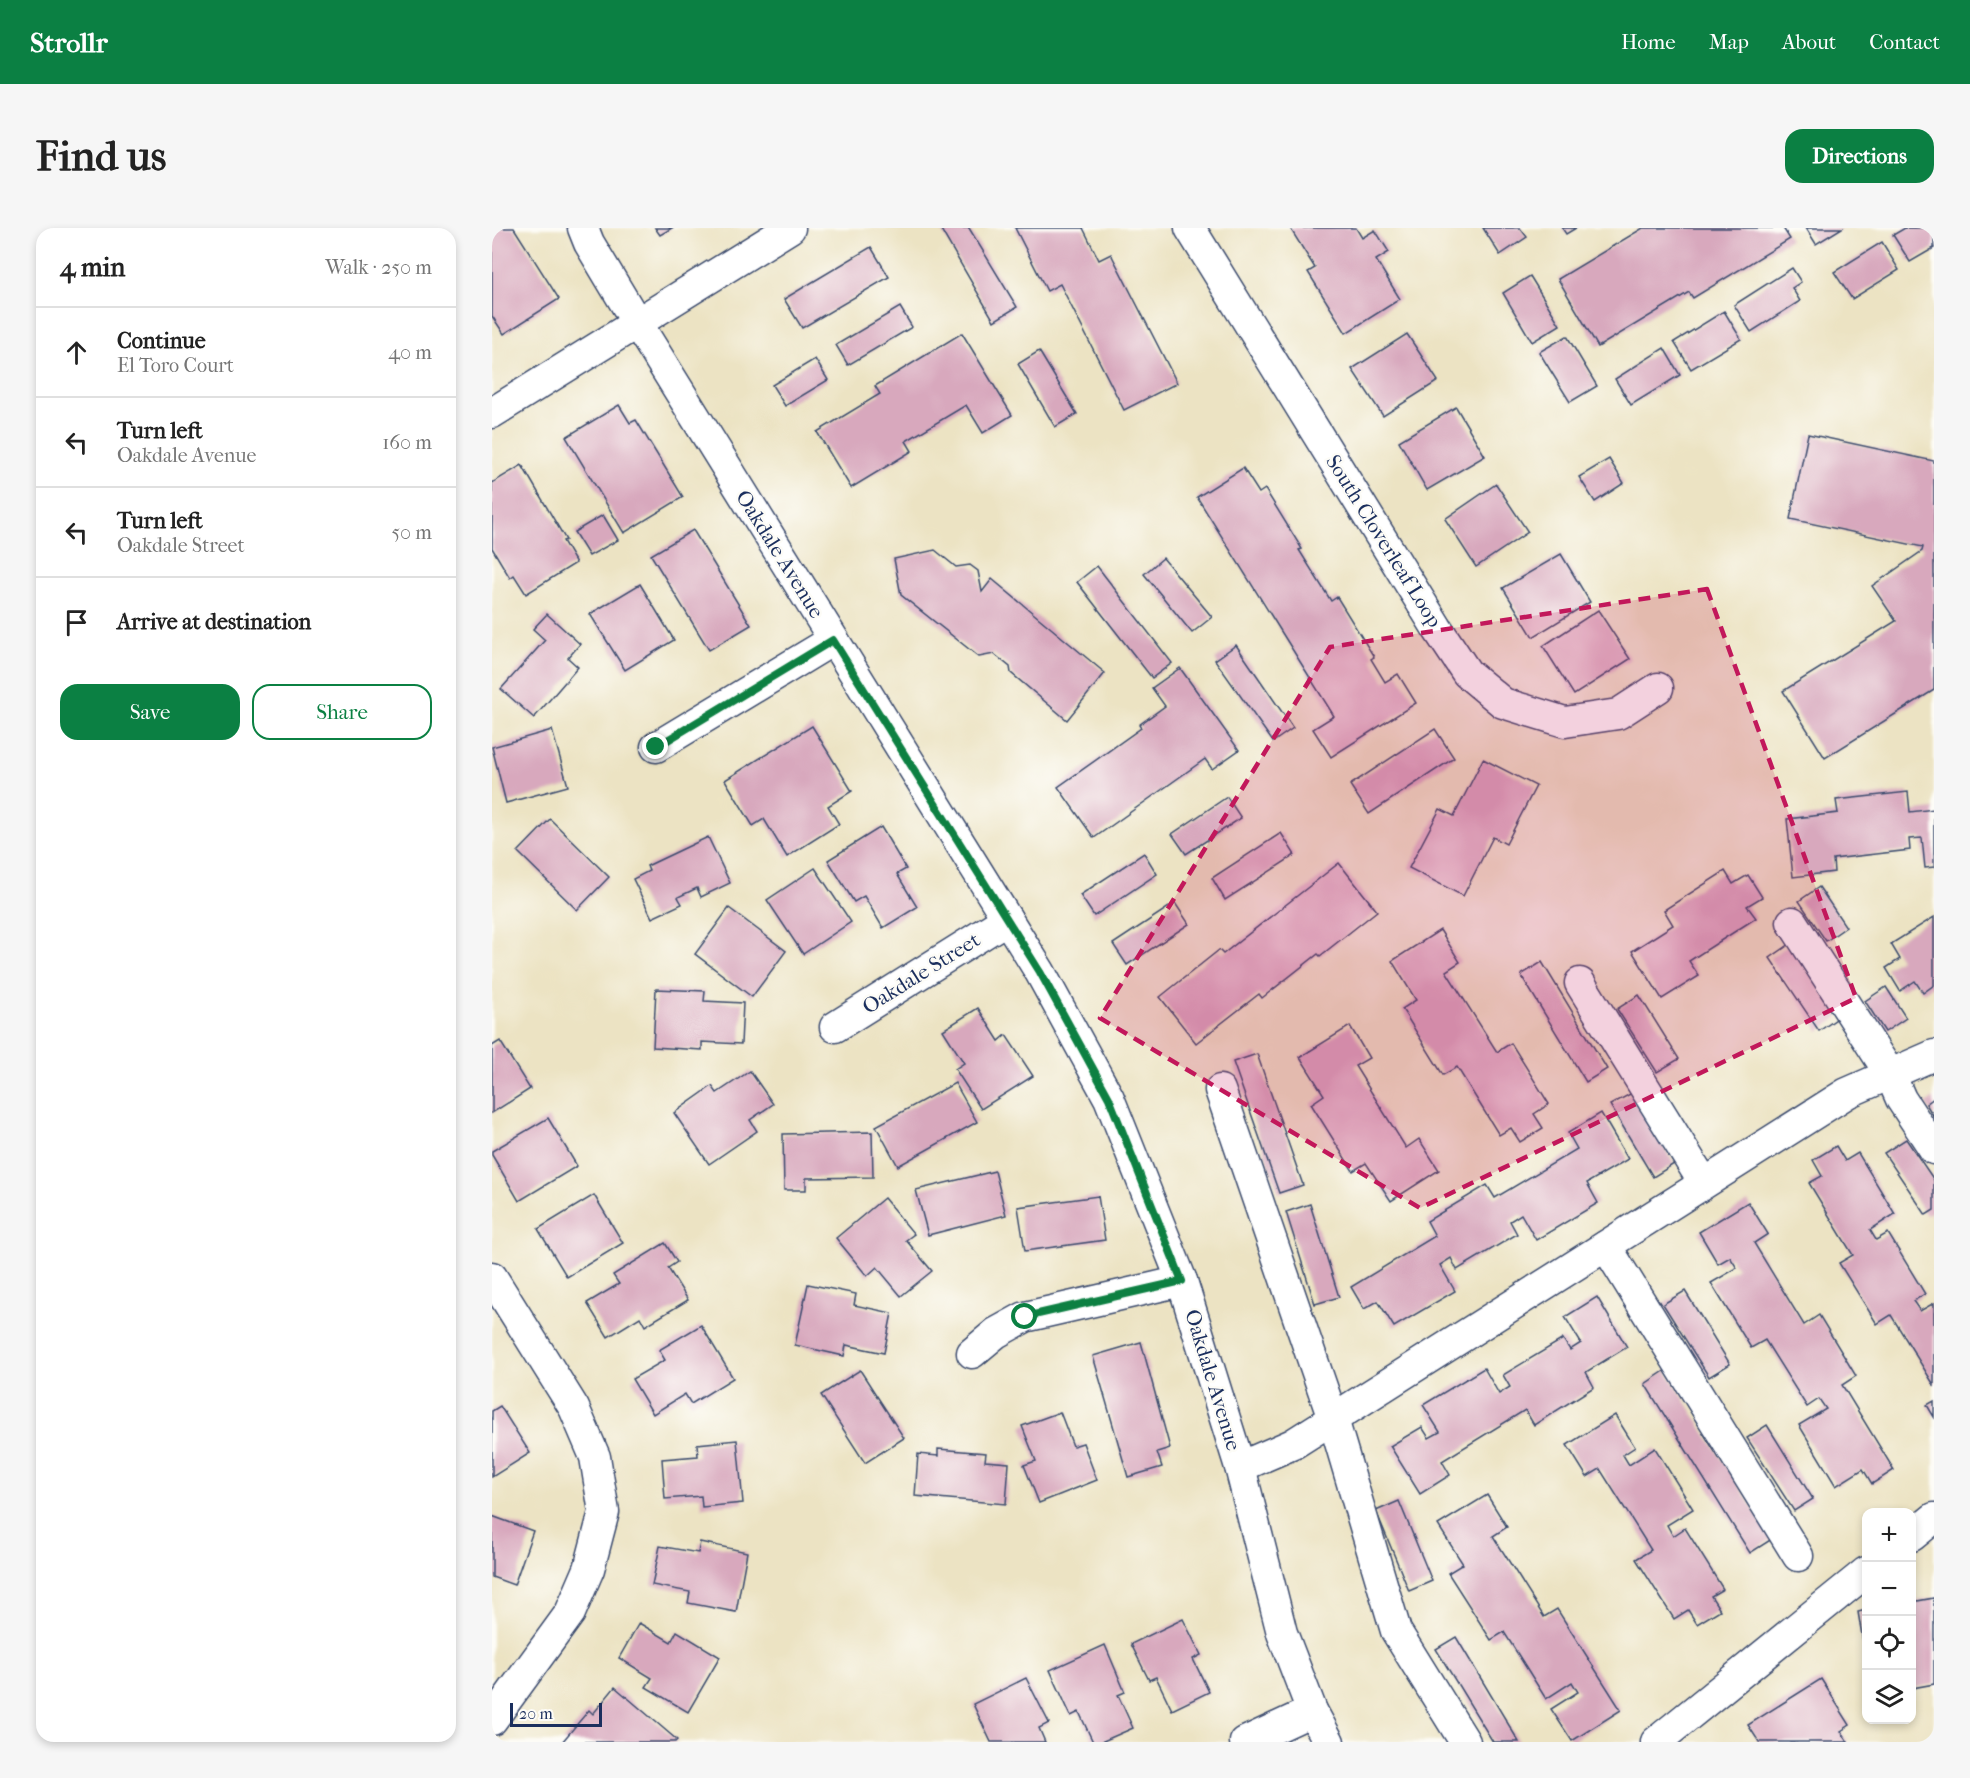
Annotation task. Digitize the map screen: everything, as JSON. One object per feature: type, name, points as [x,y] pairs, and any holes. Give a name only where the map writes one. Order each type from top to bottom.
[{"type":"street","name":"Oakdale Avenue","points":[[583,228],[589,243],[637,322],[1040,972],[1109,1098],[1182,1281],[1240,1467],[1282,1633],[1312,1711],[1329,1742]]},
{"type":"street","points":[[492,413],[790,228]]},
{"type":"street","name":"South Cloverleaf Loop","points":[[1190,228],[1467,673],[1503,703],[1564,722],[1618,714],[1658,688]]},
{"type":"street","points":[[656,747],[833,640]]},
{"type":"street","name":"Oakdale Street","points":[[835,1027],[1007,919]]},
{"type":"street","points":[[1792,922],[1890,1074],[1901,1100],[1934,1149]]},
{"type":"street","points":[[1580,982],[1704,1184]]},
{"type":"street","points":[[1240,1467],[1293,1444],[1847,1093],[1934,1055]]},
{"type":"street","points":[[1220,1090],[1333,1419],[1396,1631],[1465,1742]]},
{"type":"street","points":[[1605,1246],[1798,1556]]},
{"type":"street","points":[[492,1277],[574,1408],[595,1457],[604,1512],[589,1569],[570,1613],[492,1720]]},
{"type":"street","points":[[972,1353],[996,1333],[1025,1317],[1182,1281]]},
{"type":"street","points":[[1916,1532],[1934,1518]]},
{"type":"street","points":[[1656,1742],[1862,1575]]},
{"type":"street","points":[[1245,1742],[1312,1711]]},
{"type":"highlighted area","points":[[1707,589],[1856,998],[1420,1208],[1100,1018],[1330,647]]},
{"type":"building","points":[[492,228],[514,228],[559,299],[504,334],[492,316]]},
{"type":"building","points":[[655,228],[672,228],[660,235]]},
{"type":"building","points":[[940,228],[969,228],[1017,307],[994,321]]},
{"type":"building","points":[[1015,228],[1083,228],[1099,260],[1111,254],[1177,383],[1124,410],[1060,284],[1047,291]]},
{"type":"building","points":[[1290,228],[1356,228],[1362,238],[1375,230],[1389,252],[1376,260],[1400,299],[1346,333],[1308,272],[1315,268]]},
{"type":"building","points":[[1483,228],[1520,228],[1527,237],[1500,255]]},
{"type":"building","points":[[1562,228],[1576,228],[1566,234]]},
{"type":"building","points":[[1643,228],[1783,228],[1790,239],[1693,298],[1689,292],[1598,347],[1558,279]]},
{"type":"building","points":[[1806,228],[1842,228],[1816,244]]},
{"type":"building","points":[[1905,228],[1934,228],[1934,248],[1910,262],[1893,235]]},
{"type":"building","points":[[1882,242],[1899,270],[1852,299],[1834,272]]},
{"type":"building","points":[[871,247],[889,277],[802,328],[784,299]]},
{"type":"building","points":[[1792,268],[1801,282],[1792,288],[1800,301],[1751,332],[1734,305]]},
{"type":"building","points":[[1530,276],[1560,325],[1532,342],[1503,293]]},
{"type":"building","points":[[900,307],[912,327],[848,365],[836,345]]},
{"type":"building","points":[[1724,311],[1741,339],[1691,369],[1674,342]]},
{"type":"building","points":[[962,333],[1012,415],[983,433],[966,405],[906,441],[912,451],[851,488],[817,432],[880,394],[875,386]]},
{"type":"building","points":[[1407,334],[1438,381],[1383,416],[1352,369]]},
{"type":"building","points":[[1567,336],[1597,386],[1570,402],[1539,352]]},
{"type":"building","points":[[1664,348],[1680,375],[1631,405],[1615,379]]},
{"type":"building","points":[[1039,351],[1077,414],[1055,427],[1018,364]]},
{"type":"building","points":[[815,359],[828,380],[785,406],[772,385]]},
{"type":"building","points":[[619,405],[630,423],[636,420],[683,497],[624,533],[566,437]]},
{"type":"building","points":[[1456,407],[1485,456],[1427,490],[1399,441]]},
{"type":"building","points":[[1808,434],[1934,461],[1934,690],[1825,758],[1783,691],[1896,621],[1872,586],[1922,551],[1923,547],[1790,519]]},
{"type":"building","points":[[1609,459],[1624,483],[1595,502],[1579,477]]},
{"type":"building","points":[[522,465],[566,540],[563,541],[576,563],[526,594],[514,575],[510,578],[492,548],[492,483]]},
{"type":"building","points":[[1243,468],[1259,493],[1265,489],[1331,601],[1337,597],[1374,657],[1371,659],[1385,682],[1398,674],[1416,703],[1331,757],[1313,729],[1334,716],[1197,497]]},
{"type":"building","points":[[1496,484],[1528,532],[1476,567],[1445,519]]},
{"type":"building","points":[[603,515],[618,540],[589,556],[574,532]]},
{"type":"building","points":[[693,530],[751,625],[709,650],[651,555]]},
{"type":"building","points":[[935,550],[956,567],[970,565],[978,571],[982,592],[992,579],[1105,673],[1067,720],[1011,673],[1010,667],[994,654],[979,657],[901,595],[894,559]]},
{"type":"building","points":[[1561,554],[1590,602],[1533,637],[1503,588]]},
{"type":"building","points":[[1163,558],[1212,617],[1192,633],[1144,574]]},
{"type":"building","points":[[1097,566],[1172,663],[1152,678],[1077,582]]},
{"type":"building","points":[[640,584],[674,640],[625,670],[590,614]]},
{"type":"building","points":[[1598,610],[1630,659],[1574,695],[1543,646]]},
{"type":"building","points":[[547,614],[580,644],[568,658],[578,667],[534,718],[501,689],[545,640],[533,629]]},
{"type":"building","points":[[1236,645],[1293,728],[1273,742],[1215,660]]},
{"type":"building","points":[[1180,668],[1239,750],[1212,769],[1205,759],[1094,838],[1058,787],[1141,728],[1139,725],[1165,706],[1152,688]]},
{"type":"building","points":[[812,726],[852,791],[828,806],[839,824],[787,857],[764,819],[753,826],[725,780]]},
{"type":"building","points":[[1435,729],[1454,758],[1369,814],[1350,785]]},
{"type":"building","points":[[552,730],[568,786],[506,803],[492,747]]},
{"type":"building","points":[[1483,759],[1536,786],[1506,844],[1493,837],[1463,896],[1409,868],[1440,809],[1454,816]]},
{"type":"building","points":[[1908,792],[1910,812],[1934,809],[1934,867],[1925,868],[1922,838],[1909,839],[1910,850],[1833,859],[1834,872],[1793,877],[1787,819],[1838,813],[1836,800]]},
{"type":"building","points":[[1227,797],[1241,818],[1186,854],[1172,834]]},
{"type":"building","points":[[550,819],[609,877],[577,910],[518,852]]},
{"type":"building","points":[[881,827],[906,869],[897,874],[917,907],[883,928],[864,896],[854,902],[828,860]]},
{"type":"building","points":[[1281,833],[1295,855],[1225,900],[1212,878]]},
{"type":"building","points":[[708,837],[730,883],[701,897],[697,888],[678,897],[682,904],[652,918],[633,879],[649,871],[647,866]]},
{"type":"building","points":[[1144,853],[1157,874],[1094,916],[1080,895]]},
{"type":"building","points":[[1339,863],[1377,911],[1320,956],[1318,954],[1262,998],[1259,994],[1196,1043],[1160,997],[1219,950],[1223,954]]},
{"type":"building","points":[[815,868],[851,922],[803,954],[767,900]]},
{"type":"building","points":[[1725,871],[1733,884],[1748,875],[1762,897],[1747,906],[1756,918],[1689,961],[1699,976],[1662,999],[1632,951],[1673,925],[1664,910]]},
{"type":"building","points":[[1819,887],[1846,927],[1826,941],[1799,901]]},
{"type":"building","points":[[1175,903],[1189,924],[1127,965],[1113,944]]},
{"type":"building","points":[[729,908],[786,951],[752,997],[695,954]]},
{"type":"building","points":[[1934,917],[1934,985],[1923,993],[1915,981],[1900,991],[1886,968],[1900,959],[1891,944]]},
{"type":"building","points":[[1440,930],[1460,962],[1446,971],[1497,1052],[1511,1043],[1549,1104],[1534,1114],[1543,1128],[1520,1142],[1511,1128],[1499,1135],[1457,1067],[1443,1075],[1402,1009],[1416,1000],[1392,961]]},
{"type":"building","points":[[1790,944],[1839,1017],[1819,1031],[1770,958]]},
{"type":"building","points":[[1542,962],[1607,1069],[1586,1082],[1521,975]]},
{"type":"building","points":[[1886,987],[1906,1018],[1885,1032],[1865,1001]]},
{"type":"building","points":[[656,989],[705,991],[704,1001],[743,1003],[741,1044],[702,1042],[702,1050],[653,1047]]},
{"type":"building","points":[[1639,995],[1679,1059],[1657,1072],[1617,1009]]},
{"type":"building","points":[[978,1008],[999,1041],[1006,1035],[1033,1076],[981,1109],[955,1069],[964,1063],[943,1030]]},
{"type":"building","points":[[1350,1026],[1369,1058],[1355,1066],[1406,1148],[1419,1139],[1439,1170],[1391,1201],[1366,1163],[1353,1171],[1311,1104],[1324,1095],[1300,1057]]},
{"type":"building","points":[[500,1041],[530,1089],[492,1113],[492,1046]]},
{"type":"building","points":[[1257,1054],[1303,1185],[1279,1193],[1233,1062]]},
{"type":"building","points":[[750,1071],[773,1104],[750,1120],[757,1131],[709,1164],[674,1113],[712,1086],[717,1093]]},
{"type":"building","points":[[955,1083],[977,1122],[898,1166],[876,1126]]},
{"type":"building","points":[[1632,1093],[1674,1164],[1653,1177],[1610,1105]]},
{"type":"building","points":[[1934,1098],[1934,1117],[1926,1104]]},
{"type":"building","points":[[1601,1113],[1628,1159],[1587,1183],[1598,1203],[1536,1240],[1521,1214],[1510,1221],[1517,1234],[1457,1270],[1451,1258],[1440,1265],[1455,1291],[1394,1327],[1378,1301],[1364,1309],[1351,1287],[1435,1236],[1427,1221],[1487,1185],[1495,1198],[1577,1149],[1568,1133]]},
{"type":"building","points":[[548,1118],[577,1166],[519,1201],[492,1155],[492,1151]]},
{"type":"building","points":[[872,1132],[873,1177],[806,1178],[806,1190],[784,1190],[783,1134]]},
{"type":"building","points":[[1906,1139],[1934,1180],[1934,1210],[1926,1215],[1884,1153]]},
{"type":"building","points":[[1836,1146],[1845,1161],[1858,1153],[1895,1214],[1870,1230],[1876,1240],[1888,1233],[1925,1294],[1913,1301],[1920,1311],[1934,1303],[1934,1385],[1891,1315],[1877,1324],[1839,1263],[1853,1255],[1809,1183],[1822,1176],[1813,1160]]},
{"type":"building","points":[[995,1171],[1006,1215],[928,1235],[916,1190]]},
{"type":"building","points":[[594,1195],[623,1243],[567,1277],[538,1229]]},
{"type":"building","points":[[1098,1196],[1105,1240],[1025,1251],[1018,1207]]},
{"type":"building","points":[[884,1198],[914,1234],[906,1240],[932,1271],[901,1296],[877,1267],[867,1276],[836,1238]]},
{"type":"building","points":[[1748,1202],[1768,1234],[1754,1243],[1804,1325],[1819,1315],[1856,1376],[1842,1385],[1894,1470],[1872,1484],[1863,1469],[1836,1486],[1799,1425],[1826,1409],[1819,1399],[1807,1407],[1765,1340],[1751,1348],[1711,1283],[1737,1268],[1730,1257],[1718,1264],[1699,1232]]},
{"type":"building","points":[[1310,1204],[1339,1297],[1315,1304],[1286,1212]]},
{"type":"building","points":[[665,1243],[677,1262],[668,1268],[688,1300],[645,1326],[640,1317],[608,1337],[587,1303],[619,1284],[613,1275]]},
{"type":"building","points":[[808,1284],[856,1294],[854,1305],[892,1313],[884,1353],[846,1345],[844,1356],[795,1345]]},
{"type":"building","points":[[1685,1291],[1730,1364],[1709,1377],[1663,1304]]},
{"type":"building","points":[[1597,1297],[1627,1347],[1586,1372],[1594,1387],[1534,1425],[1525,1410],[1442,1461],[1450,1475],[1420,1494],[1390,1446],[1422,1427],[1429,1438],[1440,1432],[1423,1405],[1484,1368],[1499,1394],[1510,1387],[1503,1375],[1563,1339],[1570,1350],[1581,1343],[1565,1317]]},
{"type":"building","points":[[701,1325],[733,1378],[691,1404],[685,1394],[653,1414],[632,1379],[665,1360],[659,1350]]},
{"type":"building","points":[[1141,1342],[1170,1448],[1157,1452],[1162,1467],[1128,1477],[1093,1356]]},
{"type":"building","points":[[860,1370],[904,1438],[865,1463],[821,1395]]},
{"type":"building","points":[[1666,1370],[1772,1539],[1750,1553],[1645,1384]]},
{"type":"building","points":[[1934,1401],[1934,1417],[1927,1405]]},
{"type":"building","points":[[500,1406],[530,1453],[492,1477],[492,1411]]},
{"type":"building","points":[[1060,1412],[1073,1446],[1083,1443],[1097,1480],[1039,1503],[1024,1465],[1036,1461],[1022,1426]]},
{"type":"building","points":[[1615,1415],[1635,1447],[1623,1455],[1629,1465],[1655,1448],[1693,1509],[1667,1525],[1673,1536],[1685,1528],[1723,1589],[1711,1596],[1720,1610],[1697,1624],[1688,1610],[1674,1619],[1636,1559],[1651,1550],[1600,1469],[1587,1477],[1567,1445]]},
{"type":"building","points":[[1767,1425],[1813,1499],[1794,1511],[1747,1438]]},
{"type":"building","points":[[737,1440],[743,1503],[702,1507],[701,1496],[665,1499],[662,1459],[698,1456],[697,1444]]},
{"type":"building","points":[[938,1449],[986,1453],[985,1461],[1009,1463],[1006,1504],[915,1496],[918,1454],[938,1456]]},
{"type":"building","points":[[1487,1495],[1507,1527],[1493,1536],[1544,1617],[1557,1609],[1621,1710],[1572,1741],[1551,1709],[1578,1692],[1572,1682],[1546,1699],[1504,1632],[1491,1640],[1448,1573],[1463,1564],[1438,1525]]},
{"type":"building","points":[[1399,1501],[1432,1581],[1409,1591],[1376,1511]]},
{"type":"building","points":[[492,1516],[533,1531],[514,1585],[492,1577]]},
{"type":"building","points":[[700,1542],[747,1552],[736,1612],[688,1603],[690,1592],[652,1585],[660,1546],[698,1553]]},
{"type":"building","points":[[1934,1598],[1934,1684],[1916,1687],[1916,1616],[1916,1601]]},
{"type":"building","points":[[1862,1611],[1862,1635],[1858,1612]]},
{"type":"building","points":[[1183,1619],[1201,1655],[1193,1659],[1209,1692],[1172,1710],[1156,1677],[1149,1680],[1131,1644]]},
{"type":"building","points":[[639,1623],[671,1642],[677,1631],[720,1657],[688,1712],[646,1687],[652,1678],[619,1658]]},
{"type":"building","points":[[1456,1637],[1519,1742],[1493,1742],[1436,1649]]},
{"type":"building","points":[[1105,1645],[1125,1692],[1118,1695],[1133,1728],[1101,1742],[1093,1742],[1079,1712],[1071,1716],[1050,1670]]},
{"type":"building","points":[[1026,1678],[1049,1723],[1039,1728],[1045,1742],[991,1742],[973,1704]]},
{"type":"building","points":[[1821,1679],[1850,1725],[1841,1731],[1848,1742],[1759,1742],[1748,1725]]},
{"type":"building","points":[[615,1687],[677,1740],[675,1742],[562,1742],[589,1710],[593,1714]]},
{"type":"route","points":[[656,747],[833,640],[1040,972],[1109,1098],[1182,1281],[1025,1317]]}]
